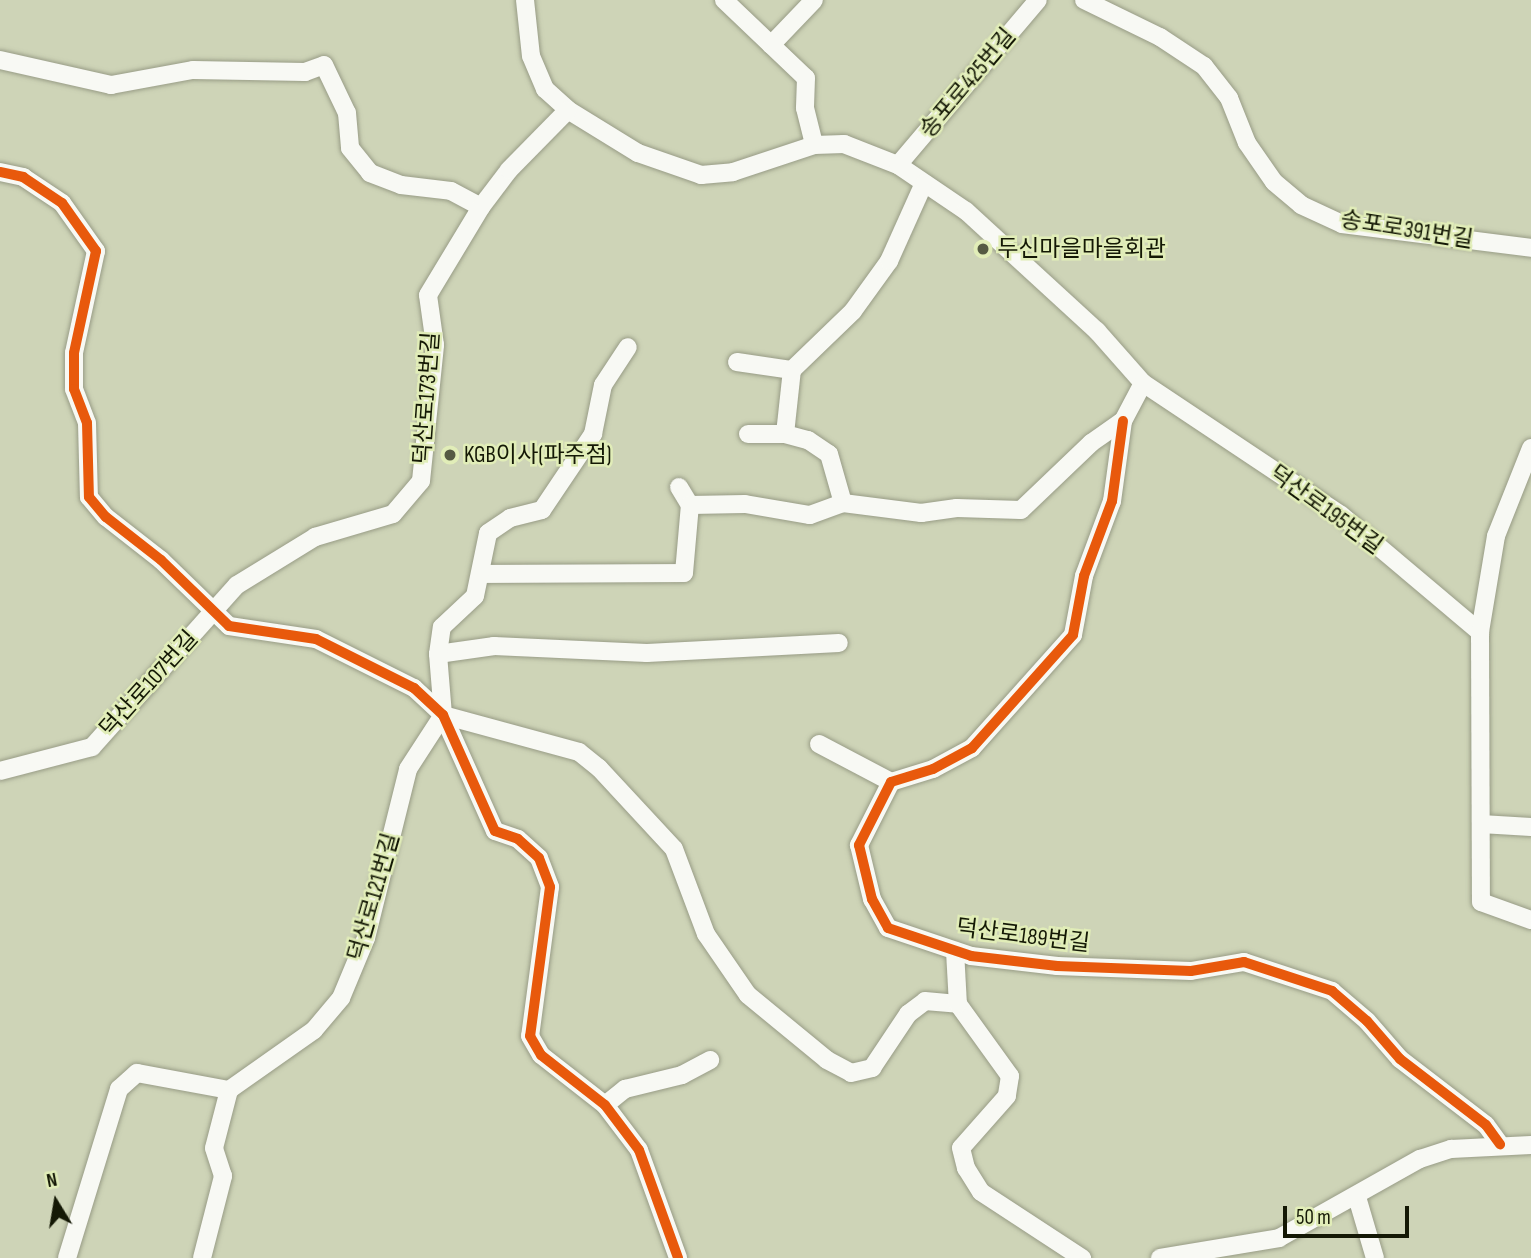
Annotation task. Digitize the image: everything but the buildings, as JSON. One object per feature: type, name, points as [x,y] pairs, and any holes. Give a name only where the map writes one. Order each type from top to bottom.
[{"type":"street","name":"덕산로195번길","points":[[525,0],[531,56],[545,89],[568,110],[638,153],[701,175],[733,172],[814,145],[844,144],[898,165],[965,211],[1097,331],[1143,383],[1341,515],[1480,632]]},
{"type":"street","points":[[724,0],[806,78],[805,108],[814,145]]},
{"type":"street","points":[[771,45],[814,0]]},
{"type":"street","name":"송포로425번길","points":[[898,165],[1038,0]]},
{"type":"street","name":"송포로391번길","points":[[1084,0],[1160,37],[1204,66],[1229,98],[1247,143],[1267,172],[1301,205],[1342,224],[1531,248]]},
{"type":"street","points":[[0,60],[111,85],[193,70],[304,72],[324,65],[346,113],[350,148],[370,173],[401,185],[451,191],[481,206]]},
{"type":"street","name":"덕산로173번길","points":[[213,612],[237,584],[315,537],[393,514],[421,481],[435,345],[428,295],[481,206],[509,170],[568,110]]},
{"type":"street","points":[[0,172],[23,177],[62,203],[96,251],[74,353],[74,388],[87,423],[89,497],[106,517],[161,560],[229,626],[316,639],[414,688],[443,715],[579,752],[599,768],[674,849],[706,934],[748,995],[839,1067],[851,1073],[872,1068],[908,1014],[925,1001],[958,1004]]},
{"type":"street","points":[[785,435],[792,370],[853,311],[889,261],[924,184]]},
{"type":"street","points":[[628,347],[603,385],[593,434],[542,510],[510,518],[488,533],[475,596],[442,627],[438,654],[443,715],[495,831],[518,839],[539,858],[550,887],[530,1036],[541,1055],[606,1105],[639,1150],[678,1258]]},
{"type":"street","points":[[737,362],[792,370]]},
{"type":"street","points":[[819,744],[891,782],[933,769],[972,748],[1073,635],[1084,576],[1112,501],[1123,421],[1143,383]]},
{"type":"street","points":[[690,505],[745,504],[810,515],[843,503],[921,513],[957,508],[1021,510],[1091,443],[1123,421]]},
{"type":"street","points":[[748,434],[785,435],[808,440],[829,454],[843,503]]},
{"type":"street","points":[[1531,448],[1496,536],[1480,632],[1480,902],[1531,920]]},
{"type":"street","points":[[481,574],[684,573],[690,505],[679,487]]},
{"type":"street","name":"덕산로107번길","points":[[0,771],[92,747],[213,612]]},
{"type":"street","points":[[438,654],[494,646],[647,653],[839,643]]},
{"type":"street","name":"덕산로121번길","points":[[229,1090],[314,1030],[341,998],[366,938],[408,769],[443,715]]},
{"type":"street","name":"덕산로189번길","points":[[891,782],[859,845],[872,899],[888,928],[955,951],[1057,966],[1191,971],[1244,962],[1332,991],[1367,1021],[1400,1059],[1486,1125],[1500,1144]]},
{"type":"street","points":[[1480,824],[1531,827]]},
{"type":"street","points":[[955,951],[958,1004],[1010,1076],[1007,1096],[961,1148],[966,1168],[981,1192],[1082,1258]]},
{"type":"street","points":[[606,1105],[625,1088],[682,1075],[710,1060]]},
{"type":"street","points":[[66,1258],[119,1089],[136,1073],[229,1090],[214,1149],[223,1176],[202,1258]]},
{"type":"street","points":[[1170,1257],[1279,1238],[1357,1197],[1420,1159],[1500,1144],[1531,1145]]},
{"type":"street","points":[[1357,1197],[1375,1258]]},
{"type":"cycle path","points":[[0,172],[23,177],[62,203],[96,251],[74,353],[74,389],[87,423],[89,497],[106,517],[161,560],[229,626],[316,639],[414,688],[443,715],[495,831],[518,839],[539,858],[550,887],[530,1036],[541,1055],[605,1105],[639,1150],[678,1258]]},
{"type":"cycle path","points":[[1123,421],[1112,501],[1084,576],[1073,635],[972,748],[933,769],[891,782],[859,845],[872,899],[888,928],[971,956],[1057,966],[1191,971],[1244,962],[1332,991],[1367,1021],[1400,1059],[1486,1125],[1500,1144]]},
{"type":"place","name":"두신마을마을회관","points":[[983,249]]},
{"type":"place","name":"KGB이사(파주점)","points":[[450,455]]}]
